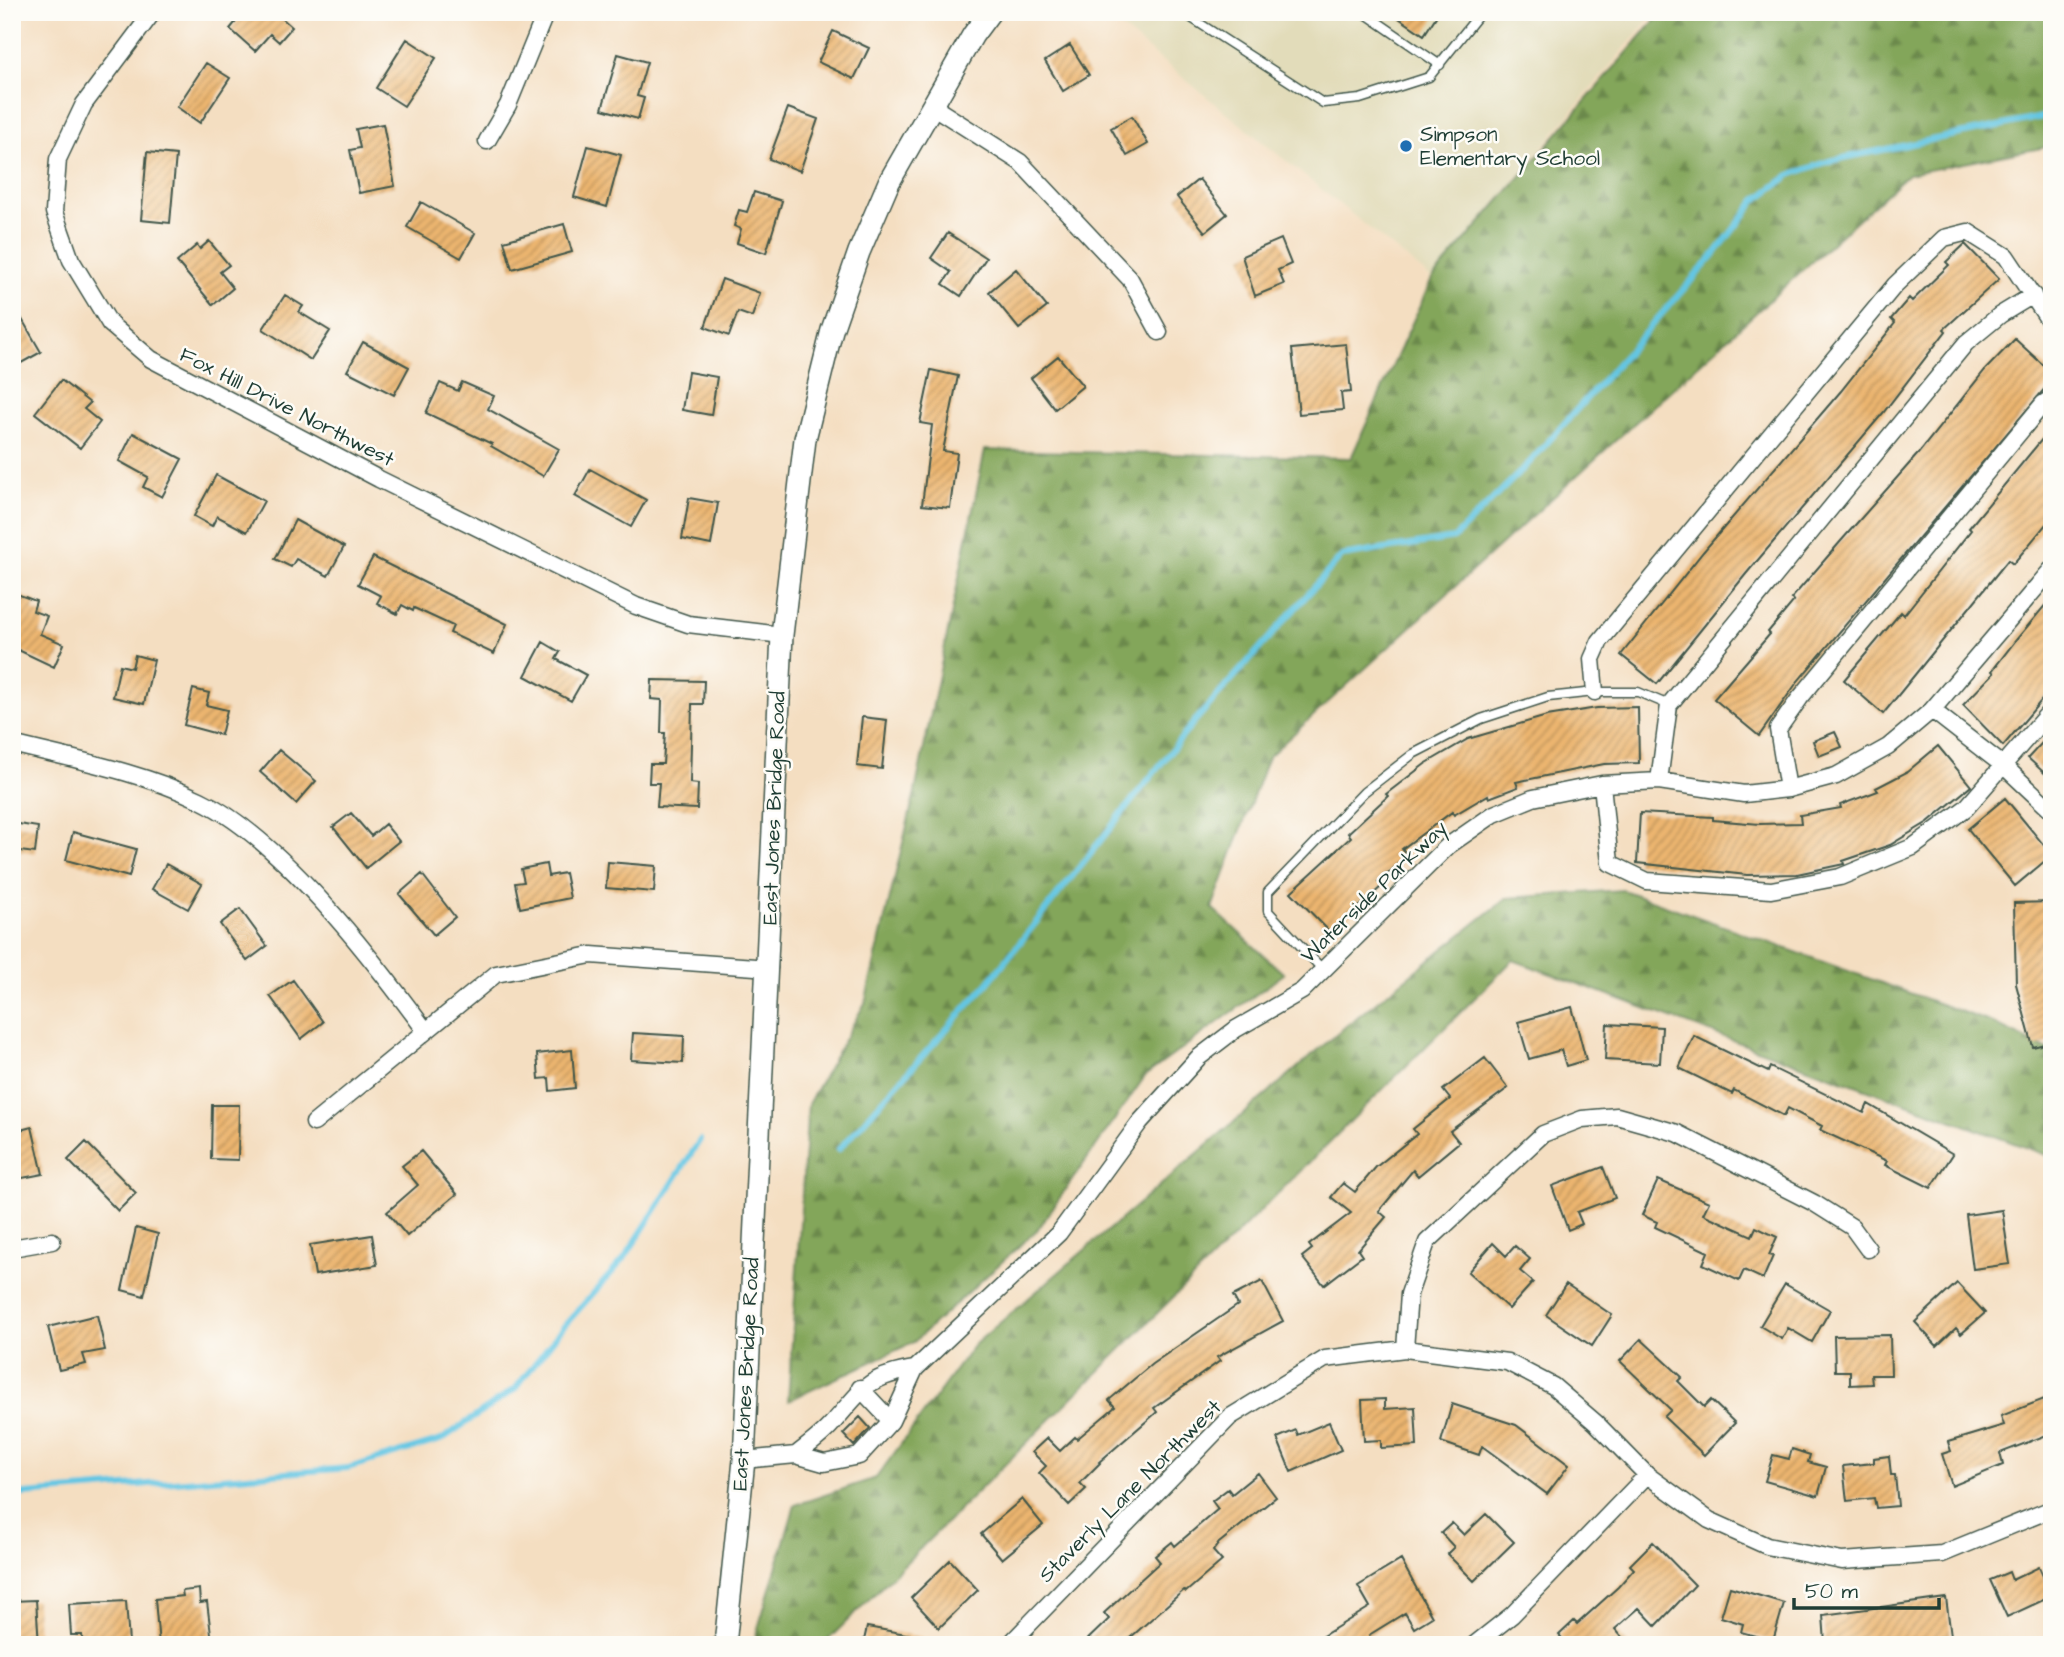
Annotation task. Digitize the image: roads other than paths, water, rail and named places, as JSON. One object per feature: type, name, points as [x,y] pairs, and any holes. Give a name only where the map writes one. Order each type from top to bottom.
[{"type":"street","name":"Fox Hill Drive Northwest","points":[[153,12],[84,104],[58,159],[54,212],[71,260],[110,324],[151,359],[379,479],[636,606],[688,624],[782,635]]},
{"type":"street","points":[[487,141],[508,105],[546,12]]},
{"type":"street","name":"East Jones Bridge Road","points":[[725,1645],[744,1460],[769,968],[782,635],[805,439],[832,330],[859,252],[889,183],[932,106],[990,12]]},
{"type":"street","points":[[932,106],[1020,162],[1130,279],[1159,332]]},
{"type":"street","points":[[1595,692],[1592,659],[1600,641],[1895,285],[1944,238],[1968,232],[2006,256],[2052,325]]},
{"type":"street","points":[[1659,781],[1669,705],[1966,343],[2000,315],[2033,295]]},
{"type":"street","points":[[1788,789],[1778,729],[1800,698],[2034,414],[2052,398]]},
{"type":"street","name":"Waterside Parkway","points":[[744,1460],[796,1455],[824,1463],[859,1456],[891,1421],[915,1370],[1059,1233],[1140,1122],[1198,1058],[1236,1029],[1302,991],[1448,846],[1494,814],[1533,799],[1602,784],[1659,781],[1744,794],[1788,789],[1836,776],[1888,747],[1932,710],[2052,569]]},
{"type":"street","points":[[1602,784],[1610,863],[1647,881],[1771,890],[1840,877],[1913,847],[1966,808],[2052,709]]},
{"type":"street","points":[[1932,710],[2004,766],[2052,811]]},
{"type":"street","points":[[12,744],[135,774],[202,801],[267,845],[309,889],[425,1030]]},
{"type":"street","points":[[314,1123],[496,974],[591,955],[769,968]]},
{"type":"street","points":[[1405,1349],[1409,1294],[1427,1242],[1544,1134],[1582,1119],[1618,1116],[1677,1133],[1814,1203],[1852,1227],[1868,1249]]},
{"type":"street","points":[[12,1248],[52,1241]]},
{"type":"street","name":"Staverly Lane Northwest","points":[[1009,1645],[1230,1417],[1325,1359],[1405,1349],[1507,1362],[1553,1386],[1597,1423],[1647,1475],[1709,1520],[1767,1546],[1842,1561],[1942,1554],[2052,1509]]},
{"type":"street","points":[[796,1455],[829,1427],[860,1388],[888,1373],[915,1370]]},
{"type":"street","points":[[860,1388],[891,1421]]},
{"type":"street","points":[[1474,1645],[1512,1615],[1647,1475]]},
{"type":"lane","points":[[1182,12],[1323,103],[1360,99],[1429,77],[1481,12]]},
{"type":"lane","points":[[1363,12],[1440,65]]},
{"type":"lane","points":[[1323,971],[1268,911],[1268,892],[1364,792],[1413,754],[1481,719],[1548,697],[1595,692],[1638,692],[1669,705]]},
{"type":"waterway","points":[[839,1149],[988,983],[1194,722],[1342,556],[1454,538],[1530,462],[1714,255],[1756,200],[1790,175],[1829,161],[2052,115]]},
{"type":"waterway","points":[[12,1495],[348,1468],[441,1440],[515,1389],[564,1326],[624,1259],[700,1140]]},
{"type":"place","name":"Simpson Elementary School","points":[[1406,146]]}]
